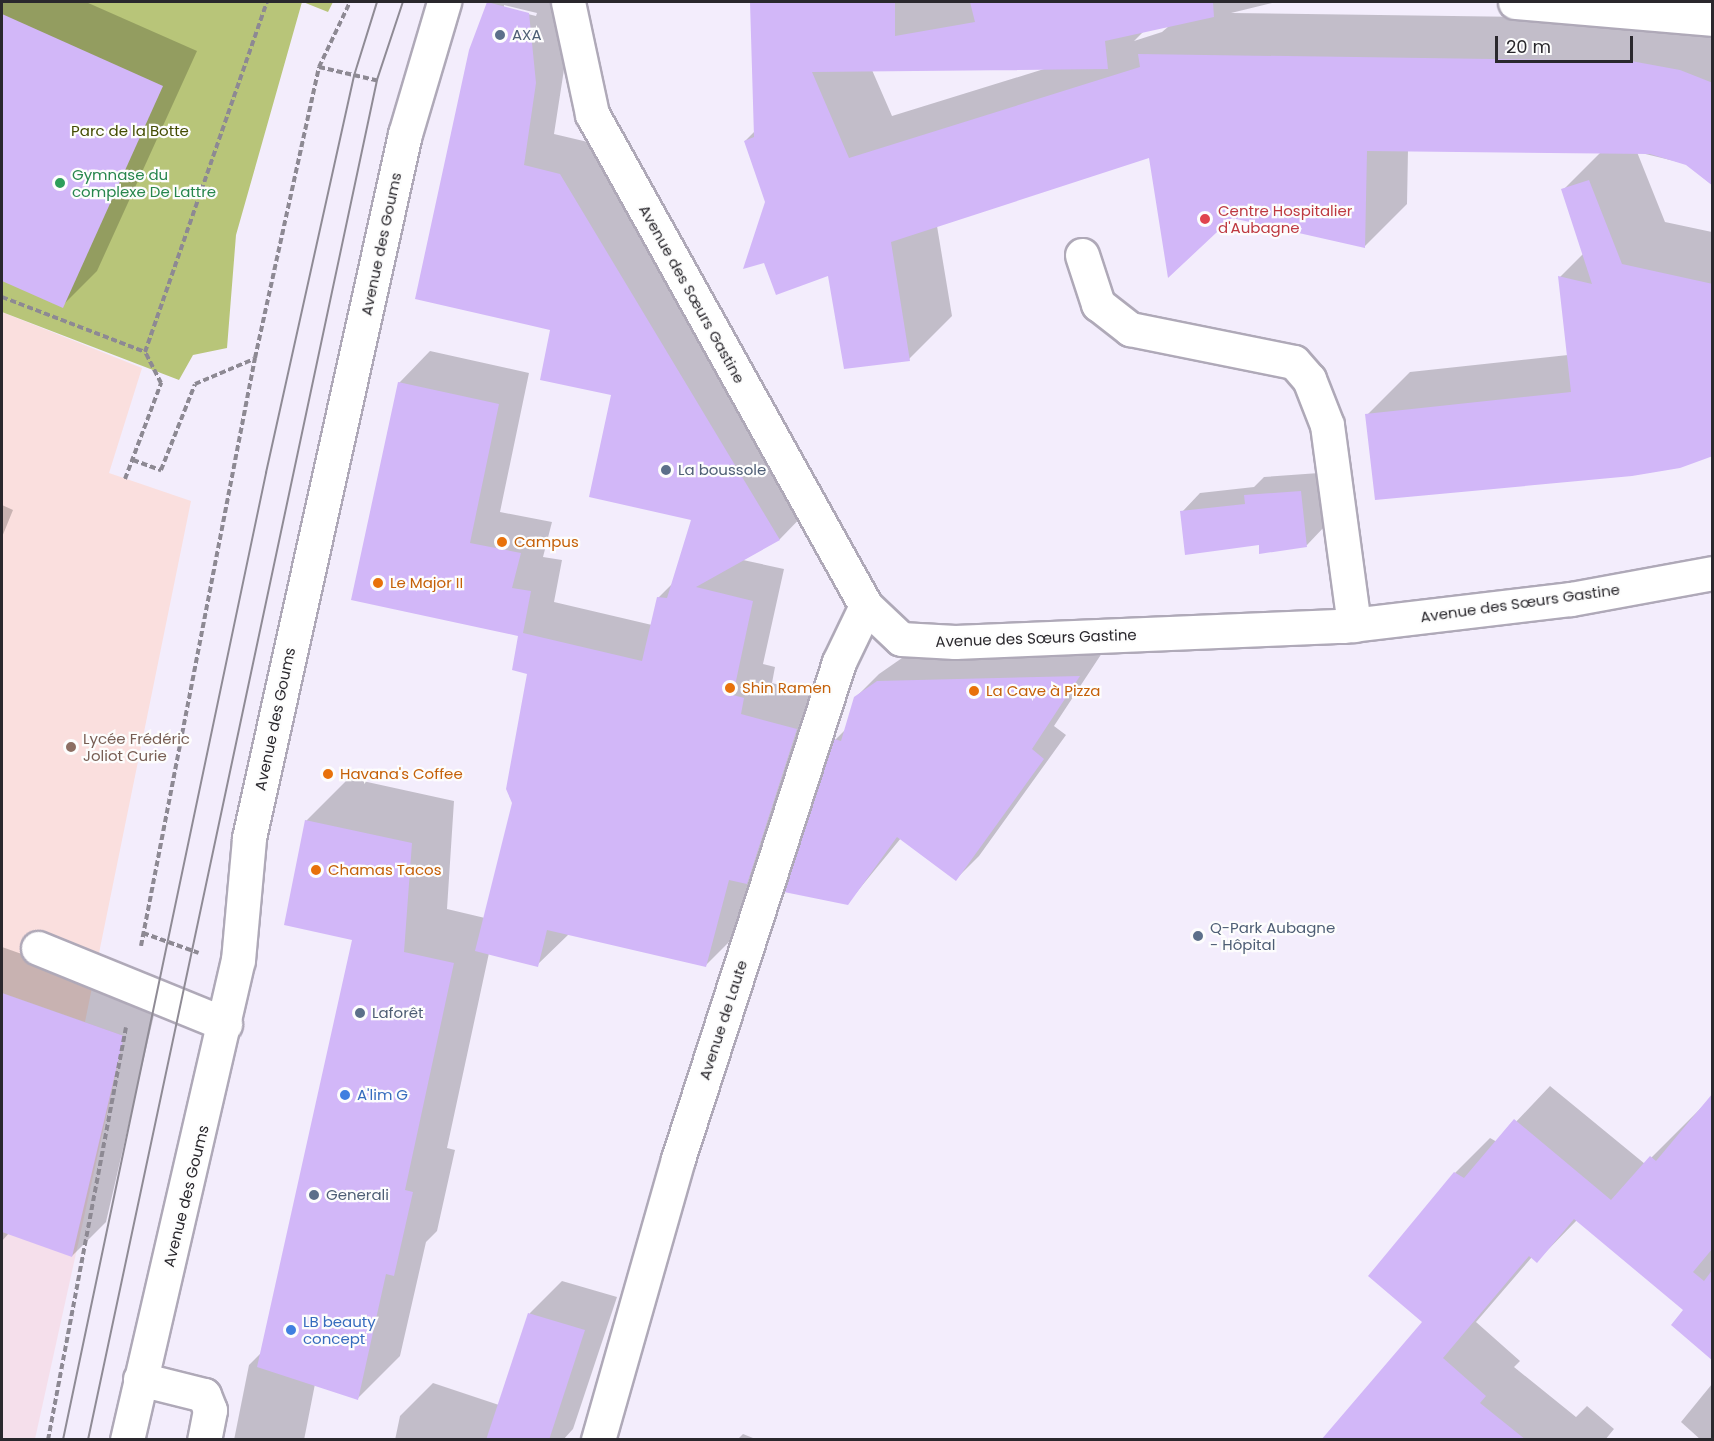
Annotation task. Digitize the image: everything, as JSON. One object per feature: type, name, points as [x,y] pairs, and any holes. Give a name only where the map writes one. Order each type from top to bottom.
[{"type":"street","name":"Avenue des Goums","points":[[127,1440],[238,960],[249,838],[417,94],[444,2]]},
{"type":"street","name":"Avenue des Sœurs Gastine","points":[[568,2],[592,114],[866,606],[902,639],[955,642],[1354,625],[1571,599],[1713,573]]},
{"type":"street","points":[[1515,2],[1574,4],[1713,19]]},
{"type":"street","points":[[1083,255],[1098,304],[1130,329],[1293,362],[1309,380],[1327,425],[1354,625]]},
{"type":"street","name":"Avenue de Laute","points":[[598,1440],[682,1148],[839,662],[866,606]]},
{"type":"street","points":[[38,948],[225,1024]]},
{"type":"street","points":[[140,1379],[204,1395],[210,1410],[204,1440]]},
{"type":"path","points":[[145,352],[267,2]]},
{"type":"path","points":[[48,1440],[143,933],[255,358],[319,67],[350,2]]},
{"type":"path","points":[[319,67],[417,94]]},
{"type":"path","points":[[2,297],[145,352],[161,383],[125,479]]},
{"type":"path","points":[[133,460],[161,470],[195,384],[255,358]]},
{"type":"path","points":[[143,933],[203,954]]},
{"type":"shaded area","name":"Lycée Frédéric Joliot Curie","points":[[2,312],[142,368],[109,473],[191,501],[85,1022],[2,993]]},
{"type":"shaded area","points":[[2,993],[124,1036],[35,1439],[2,1439]]},
{"type":"green space","name":"Parc de la Botte","points":[[2,2],[302,2],[236,235],[227,348],[193,355],[179,380],[2,312]]},
{"type":"green space","points":[[303,2],[333,2],[328,12]]},
{"type":"building","points":[[487,2],[529,13],[536,83],[524,165],[560,174],[780,540],[696,587],[753,601],[733,695],[744,698],[741,714],[797,729],[747,884],[729,880],[706,967],[547,930],[538,967],[475,951],[512,803],[506,789],[527,674],[512,670],[518,636],[351,600],[398,382],[499,404],[470,543],[521,553],[512,588],[531,591],[523,633],[642,661],[657,597],[667,598],[691,520],[589,497],[611,395],[540,380],[550,330],[415,299],[469,50]]},
{"type":"building","points":[[750,2],[895,2],[895,36],[975,22],[970,2],[1213,2],[1214,17],[1105,41],[1108,69],[812,72],[849,158],[1140,67],[1138,54],[1631,61],[1680,70],[1713,83],[1713,186],[1686,165],[1650,154],[1367,151],[1365,248],[1232,218],[1168,278],[1149,158],[891,242],[910,361],[844,369],[828,276],[776,295],[764,263],[743,269],[765,202],[744,141],[754,137]]},
{"type":"building","name":"Gymnase du complexe De Lattre","points":[[2,14],[163,86],[63,308],[2,281]]},
{"type":"building","points":[[1589,180],[1622,264],[1713,284],[1713,456],[1680,468],[1632,476],[1375,500],[1365,414],[1571,392],[1558,276],[1592,284],[1561,189]]},
{"type":"building","points":[[1301,491],[1307,547],[1259,554],[1259,545],[1185,555],[1180,511],[1245,504],[1244,495]]},
{"type":"building","points":[[1080,676],[1032,749],[1044,759],[956,881],[897,837],[848,905],[784,892],[834,739],[841,741],[854,697],[877,681]]},
{"type":"building","points":[[305,820],[412,843],[404,952],[454,963],[405,1190],[413,1192],[394,1276],[386,1274],[358,1400],[257,1367],[352,940],[284,925]]},
{"type":"building","points":[[2,993],[124,1036],[72,1257],[2,1232]]},
{"type":"building","points":[[1713,1093],[1713,1248],[1693,1272],[1704,1281],[1713,1269],[1713,1361],[1671,1325],[1683,1310],[1574,1219],[1537,1263],[1529,1256],[1443,1358],[1486,1396],[1480,1403],[1526,1440],[1321,1440],[1422,1322],[1368,1276],[1454,1172],[1464,1178],[1514,1119],[1611,1200],[1650,1156],[1656,1161]]},
{"type":"building","points":[[528,1313],[585,1330],[549,1440],[486,1440]]},
{"type":"tram line","points":[[63,1440],[266,473],[354,76],[377,2]]},
{"type":"tram line","points":[[88,1440],[377,80],[403,2]]},
{"type":"place","name":"AXA","points":[[500,35]]},
{"type":"place","name":"Gymnase du complexe De Lattre","points":[[60,183]]},
{"type":"place","name":"Centre Hospitalier d'Aubagne","points":[[1205,219]]},
{"type":"place","name":"La boussole","points":[[666,470]]},
{"type":"place","name":"Campus","points":[[502,542]]},
{"type":"place","name":"Le Major II","points":[[378,583]]},
{"type":"place","name":"Shin Ramen","points":[[730,688]]},
{"type":"place","name":"La Cave à Pizza","points":[[974,691]]},
{"type":"place","name":"Lycée Frédéric Joliot Curie","points":[[71,747]]},
{"type":"place","name":"Havana's Coffee","points":[[328,774]]},
{"type":"place","name":"Chamas Tacos","points":[[316,870]]},
{"type":"place","name":"Q-Park Aubagne - Hôpital","points":[[1198,936]]},
{"type":"place","name":"Laforêt","points":[[360,1013]]},
{"type":"place","name":"A'lim G","points":[[345,1095]]},
{"type":"place","name":"Generali","points":[[314,1195]]},
{"type":"place","name":"LB beauty concept","points":[[291,1330]]}]
